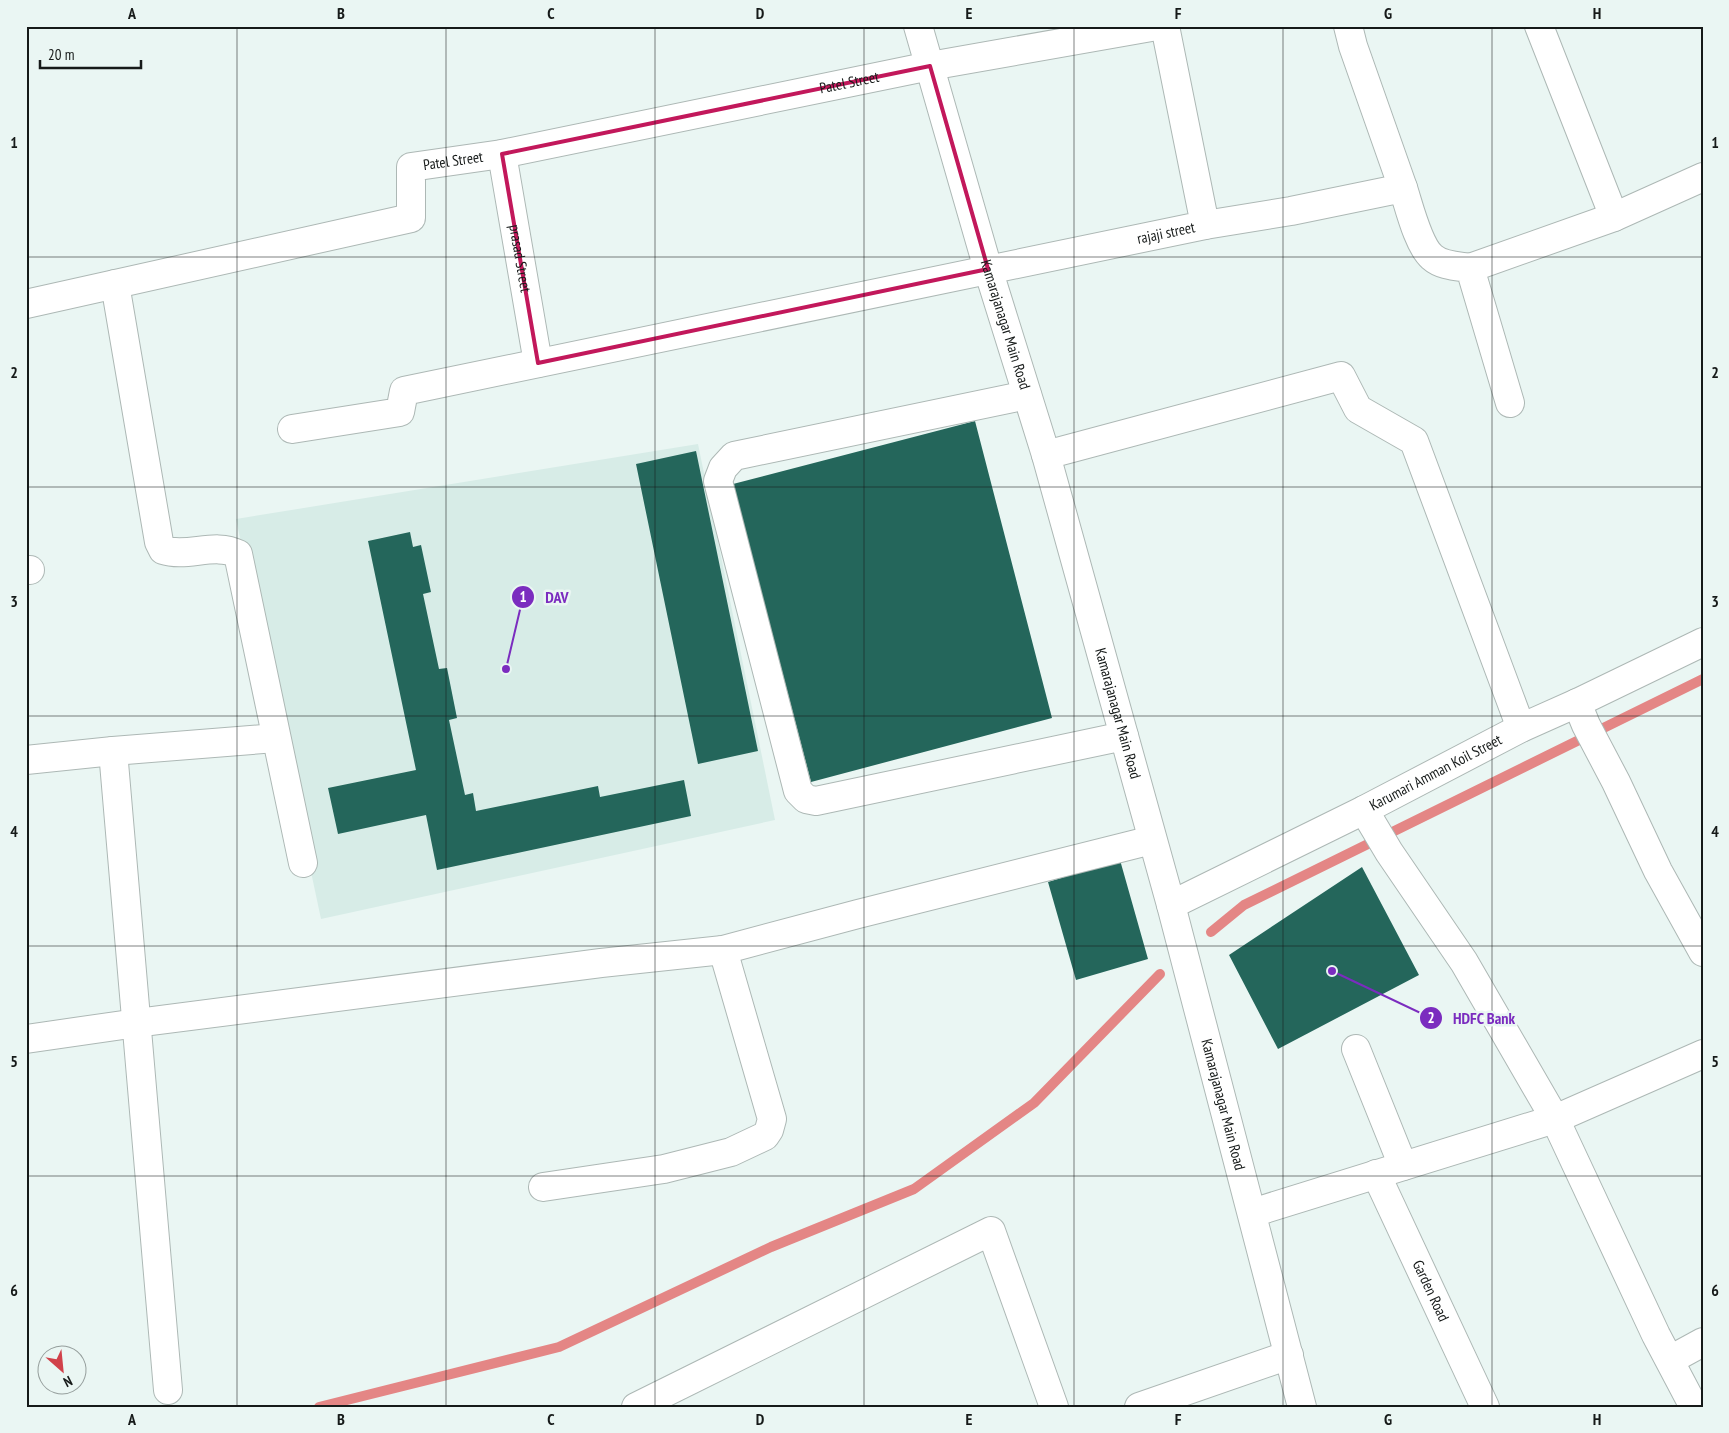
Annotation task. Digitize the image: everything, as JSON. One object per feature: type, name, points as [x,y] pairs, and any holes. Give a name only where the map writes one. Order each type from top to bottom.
[{"type":"street","name":"Kamarajanagar Main Road","points":[[918,26],[988,269],[1046,455],[1171,905],[1302,1407]]},
{"type":"street","points":[[930,66],[1158,26]]},
{"type":"street","name":"rajaji street","points":[[292,429],[400,412],[404,391],[1205,225],[1165,26]]},
{"type":"street","points":[[1348,26],[1353,46],[1422,243],[1432,257],[1448,265],[1470,268],[1614,217],[1703,177]]},
{"type":"street","points":[[1539,26],[1614,217]]},
{"type":"street","name":"Patel Street","points":[[26,304],[411,218],[411,167],[502,154],[930,66]]},
{"type":"street","name":"prasad Street","points":[[502,154],[538,363]]},
{"type":"street","points":[[1205,225],[1292,211],[1403,188]]},
{"type":"street","points":[[1470,268],[1510,403]]},
{"type":"street","points":[[116,284],[159,542],[163,550],[172,554],[214,550],[232,551],[238,554],[302,863]]},
{"type":"street","points":[[1046,455],[1341,376],[1358,409],[1414,441],[1460,560],[1520,728]]},
{"type":"street","points":[[1027,395],[734,456],[723,468],[718,481],[798,791],[806,799],[816,802],[1124,736]]},
{"type":"street","name":"Karumari Amman Koil Street","points":[[1171,905],[1364,810],[1520,728],[1577,703],[1703,642]]},
{"type":"street","points":[[1577,703],[1658,871],[1703,952]]},
{"type":"street","points":[[26,760],[276,738]]},
{"type":"street","points":[[113,751],[168,1390]]},
{"type":"street","points":[[1364,810],[1389,852],[1464,962],[1555,1119],[1656,1334],[1694,1407]]},
{"type":"street","points":[[26,1039],[601,963],[722,950],[1152,840]]},
{"type":"street","points":[[543,1187],[664,1169],[731,1152],[765,1136],[770,1130],[772,1119],[722,950]]},
{"type":"street","points":[[1356,1049],[1403,1166]]},
{"type":"street","points":[[1252,1213],[1555,1119],[1703,1054]]},
{"type":"street","name":"Garden Road","points":[[1376,1174],[1485,1407]]},
{"type":"street","points":[[636,1407],[991,1231],[1054,1407]]},
{"type":"street","points":[[1670,1360],[1703,1342]]},
{"type":"street","points":[[1139,1407],[1289,1355]]},
{"type":"highlighted area","points":[[930,66],[988,269],[538,363],[502,154]]},
{"type":"shaded area","points":[[698,444],[775,820],[321,919],[236,519]]},
{"type":"building","points":[[975,421],[1052,718],[811,782],[733,484]]},
{"type":"building","points":[[696,451],[758,751],[698,764],[636,464]]},
{"type":"building","points":[[410,532],[413,547],[421,545],[431,592],[423,594],[439,669],[447,668],[457,718],[449,720],[465,795],[473,793],[476,811],[598,786],[600,797],[684,780],[691,816],[437,870],[426,815],[338,834],[328,788],[416,770],[368,541]]},
{"type":"building","points":[[1120,860],[1148,959],[1076,980],[1048,882]]},
{"type":"building","points":[[1362,867],[1419,975],[1278,1049],[1229,955]]},
{"type":"waterway","points":[[1211,932],[1244,905],[1703,679]]},
{"type":"waterway","points":[[319,1407],[559,1347],[771,1247],[914,1189],[1034,1103],[1160,974]]},
{"type":"place","name":"DAV","points":[[506,669]]},
{"type":"place","name":"HDFC Bank","points":[[1332,971]]}]
